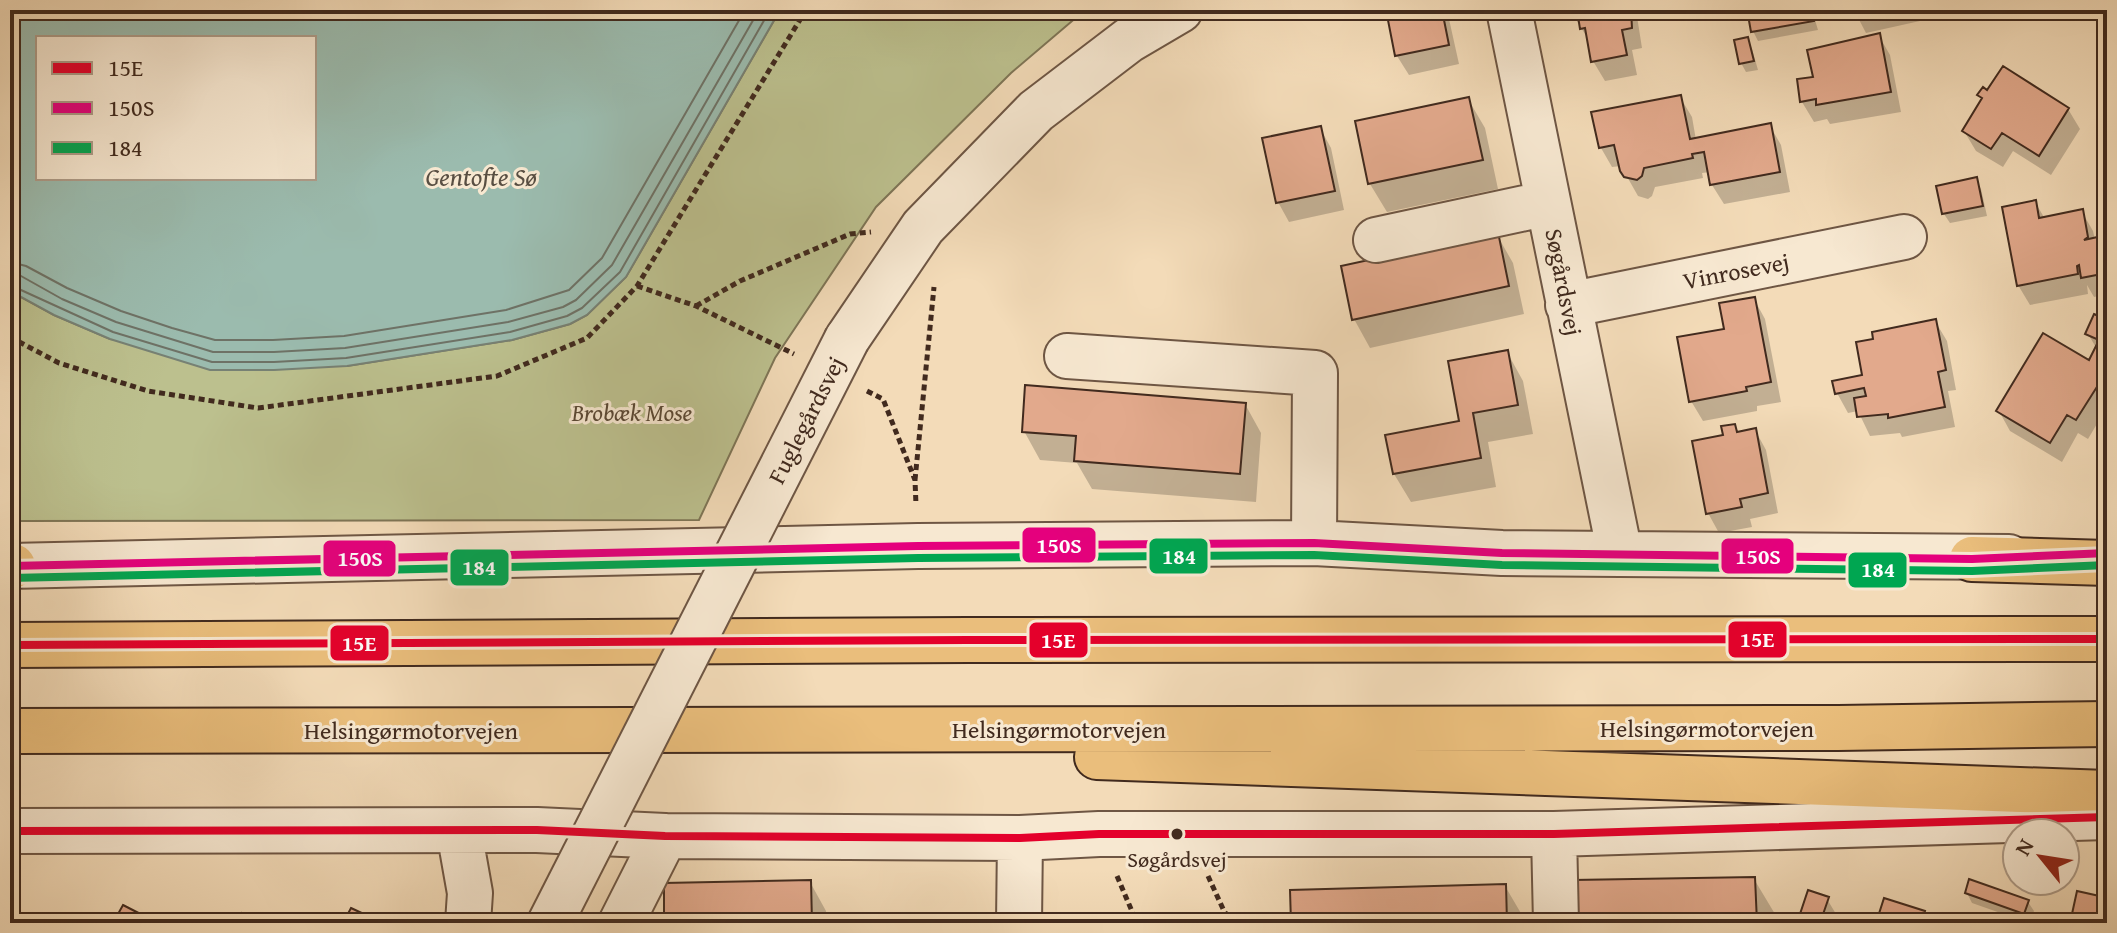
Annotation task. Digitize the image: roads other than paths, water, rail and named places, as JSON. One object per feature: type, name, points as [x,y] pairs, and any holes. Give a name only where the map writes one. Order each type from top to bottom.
[{"type":"highway","points":[[1972,559],[2107,563]]},
{"type":"highway","points":[[10,645],[2107,639]]},
{"type":"highway","name":"Helsingørmotorvejen","points":[[10,731],[1838,728],[2107,724]]},
{"type":"highway","points":[[933,730],[973,753],[2107,793]]},
{"type":"street","name":"Fuglegårdsvej","points":[[550,923],[847,339],[923,227],[1036,111],[1129,40],[1180,10]]},
{"type":"street","name":"Søgårdsvej","points":[[1509,10],[1620,554]]},
{"type":"street","points":[[1376,240],[1548,203]]},
{"type":"street","name":"Vinrosevej","points":[[1568,305],[1904,237]]},
{"type":"street","points":[[1067,356],[1315,373],[1314,543]]},
{"type":"street","points":[[11,566],[902,546],[1314,543],[1502,553],[1972,559],[2107,553]]},
{"type":"street","points":[[10,831],[537,830],[665,836],[1020,838],[1099,834],[1554,834],[2107,817]]},
{"type":"street","points":[[459,831],[470,893],[468,923]]},
{"type":"street","points":[[1554,834],[1556,923]]},
{"type":"street","points":[[621,923],[665,836]]},
{"type":"street","points":[[1019,923],[1020,838]]},
{"type":"water","name":"Gentofte Sø","points":[[10,10],[780,10],[626,277],[587,315],[570,324],[512,340],[347,366],[210,370],[110,339],[54,315],[10,291]]},
{"type":"place","name":"Søgårdsvej","points":[[1177,834]]},
{"type":"park label","name":"Brobæk Mose","points":[[632,412]]}]
